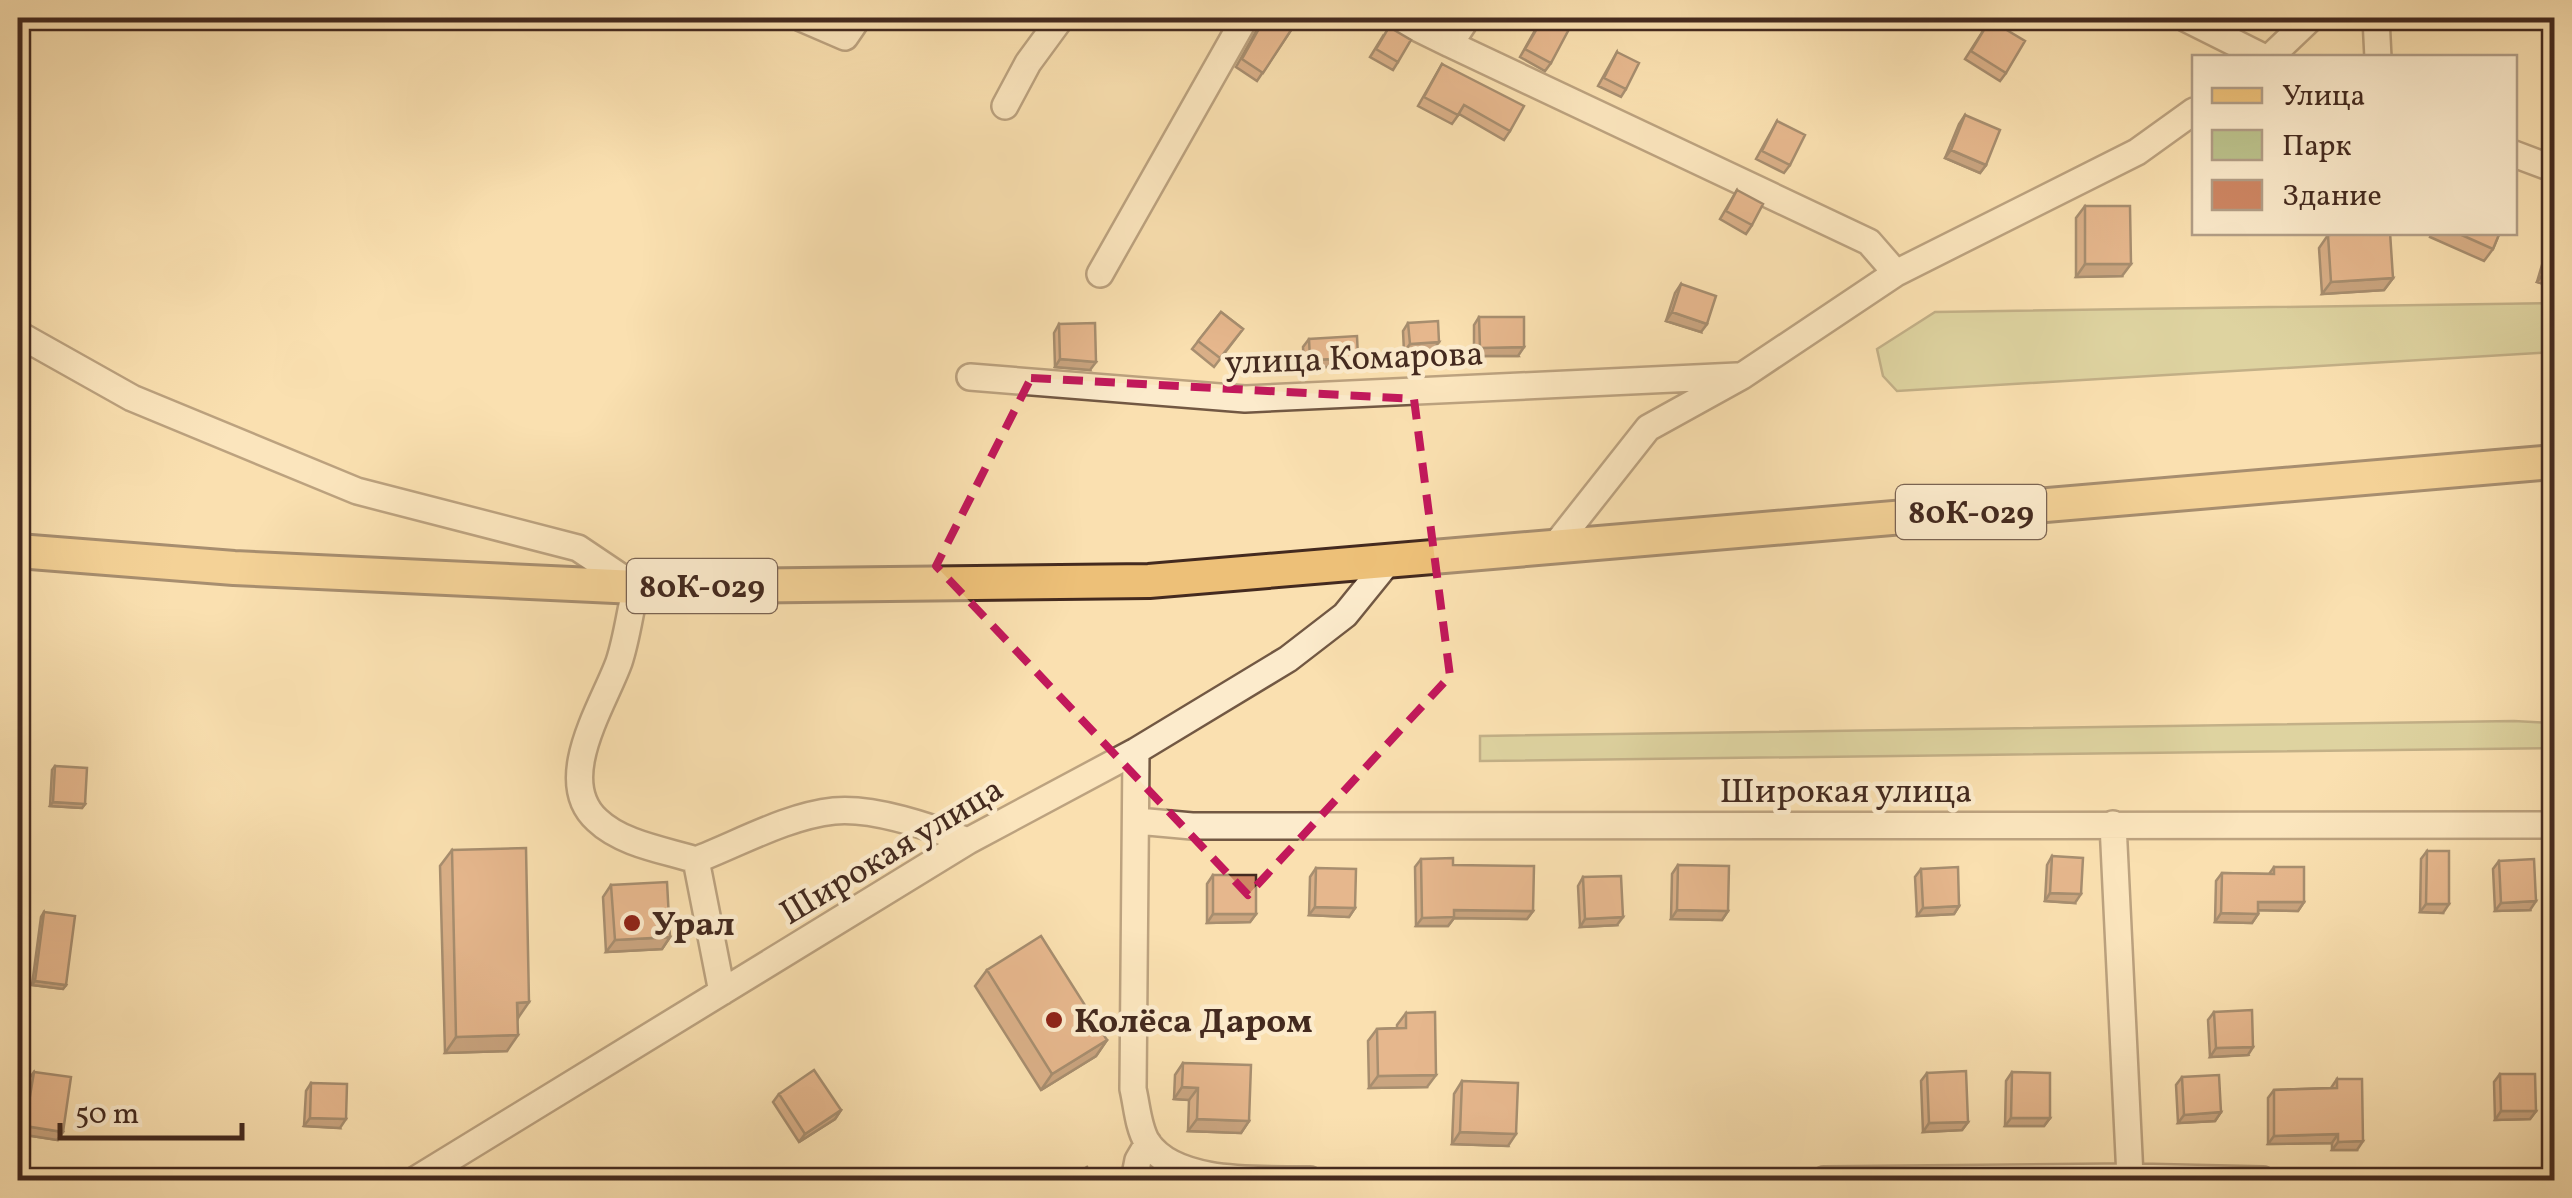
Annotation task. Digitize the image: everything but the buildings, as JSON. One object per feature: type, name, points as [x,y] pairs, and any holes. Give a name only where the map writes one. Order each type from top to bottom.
[{"type":"main road","name":"80К-029","points":[[18,551],[234,568],[636,587],[1149,582],[2554,462]]},
{"type":"street","points":[[801,18],[846,37],[858,18]]},
{"type":"street","points":[[1005,106],[1028,63],[1061,18]]},
{"type":"street","points":[[1100,274],[1245,18]]},
{"type":"street","points":[[1398,18],[1869,242],[1896,273]]},
{"type":"street","points":[[1450,44],[1467,18]]},
{"type":"street","points":[[2185,18],[2261,55]]},
{"type":"street","points":[[2270,55],[2311,18]]},
{"type":"street","points":[[2376,18],[2378,55]]},
{"type":"street","points":[[1554,547],[1648,428],[1742,376],[1896,273],[2137,152],[2192,112]]},
{"type":"street","points":[[2517,155],[2554,168]]},
{"type":"street","points":[[18,334],[132,398],[356,491],[578,548],[636,587],[621,658],[585,737],[580,764],[582,792],[594,818],[622,837],[696,860],[806,816],[838,810],[917,822],[968,841]]},
{"type":"street","name":"улица Комарова","points":[[970,377],[1244,399],[1742,376]]},
{"type":"street","name":"Широкая улица","points":[[415,1180],[968,841],[1136,751],[1288,659],[1344,615],[1388,562]]},
{"type":"street","points":[[1136,751],[1134,1089],[1140,1124],[1148,1143],[1163,1158],[1190,1170],[1223,1177],[1310,1180]]},
{"type":"street","name":"Широкая улица","points":[[1137,821],[1192,826],[2554,825]]},
{"type":"street","points":[[2113,824],[2130,1178]]},
{"type":"street","points":[[696,860],[722,992]]},
{"type":"street","points":[[1134,1180],[1138,1160],[1148,1143]]},
{"type":"street","points":[[1824,1180],[2264,1180]]},
{"type":"highlighted area","points":[[1031,378],[1414,399],[1450,676],[1248,895],[936,566]]},
{"type":"green space","points":[[2554,303],[2554,352],[1897,391],[1883,376],[1877,349],[1935,312]]},
{"type":"green space","points":[[2554,723],[2554,748],[1480,761],[1480,736]]},
{"type":"place","name":"Урал","points":[[632,923]]},
{"type":"place","name":"Колёса Даром","points":[[1054,1020]]}]
